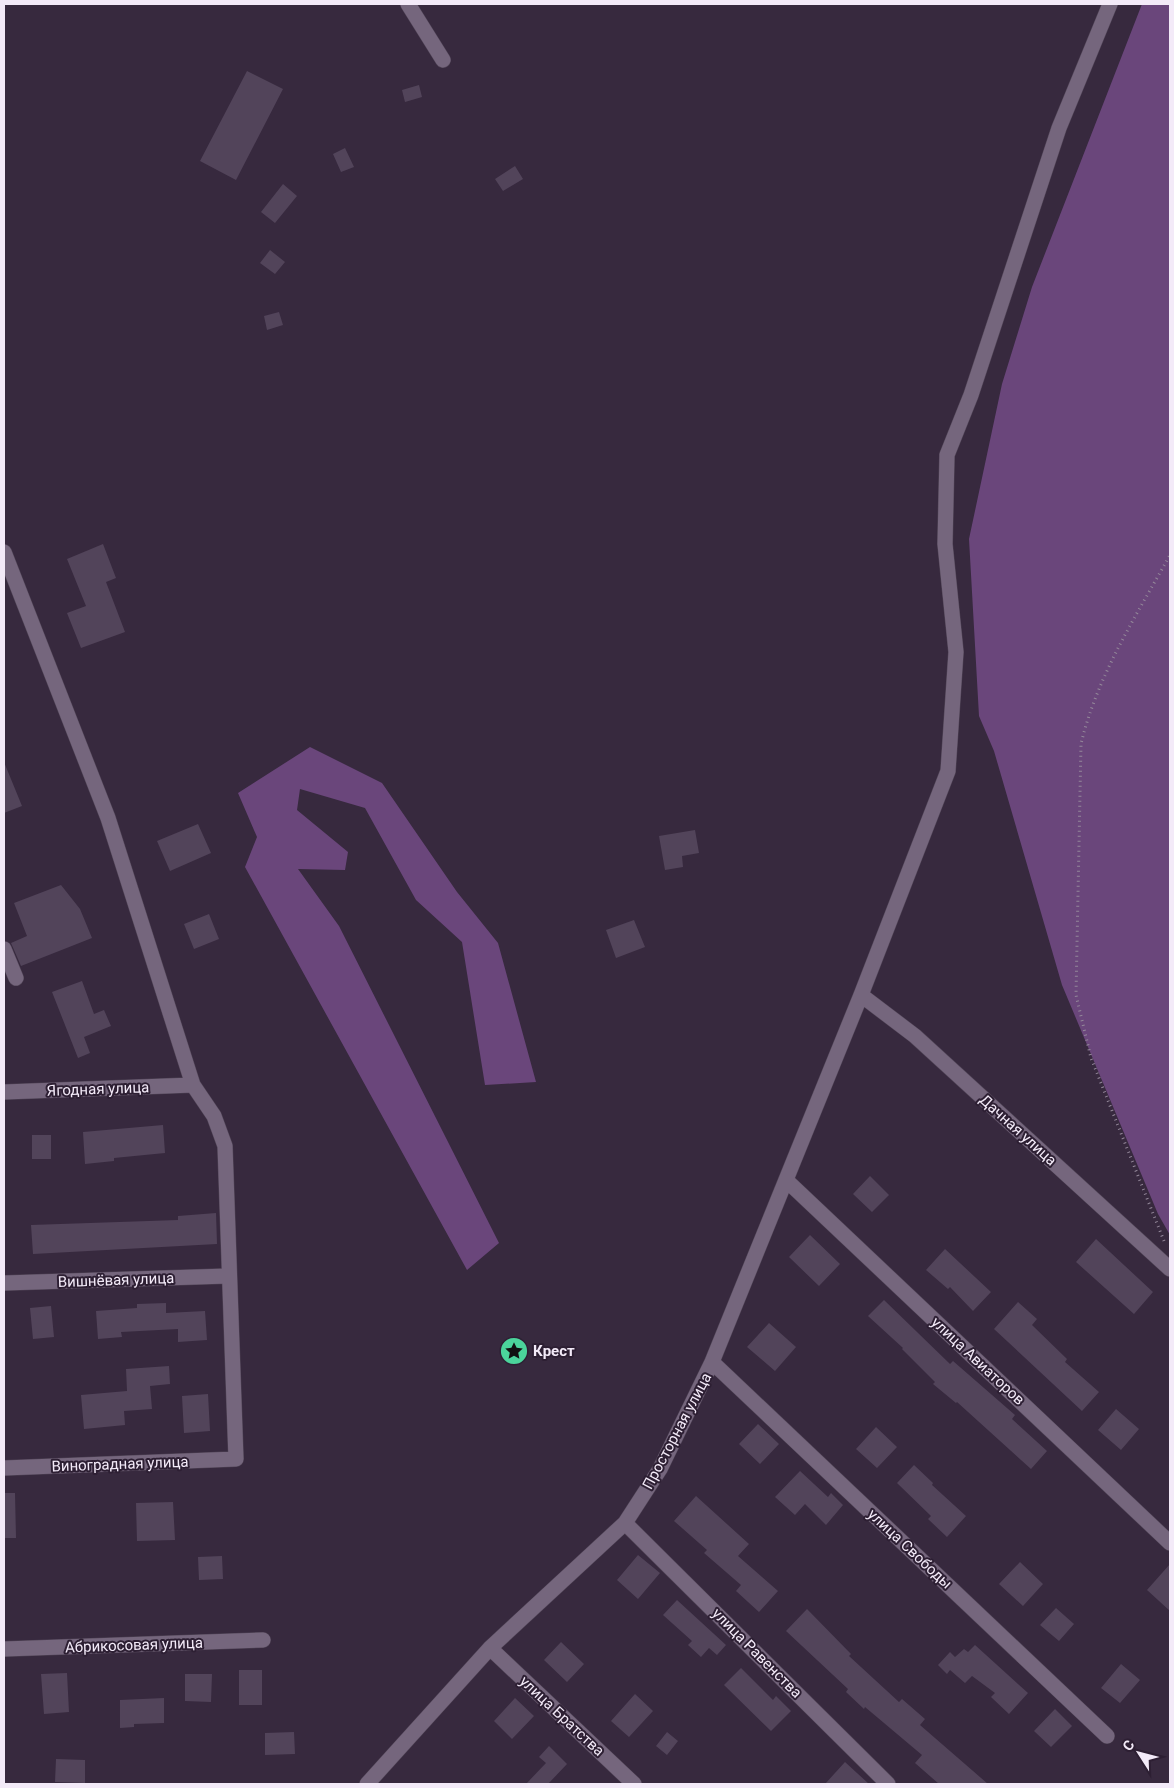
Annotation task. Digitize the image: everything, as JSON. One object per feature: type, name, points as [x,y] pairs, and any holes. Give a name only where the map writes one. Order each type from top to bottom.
[{"type":"street","points":[[408,4],[443,60]]},
{"type":"street","name":"Просторная улица","points":[[368,1784],[490,1648],[625,1523],[660,1468],[712,1362],[861,995],[948,771],[956,652],[945,544],[947,455],[971,395],[1059,128],[1110,4]]},
{"type":"street","points":[[4,552],[108,818],[172,1026],[193,1085],[214,1116],[225,1146],[228,1276]]},
{"type":"street","points":[[4,949],[16,978]]},
{"type":"street","name":"Дачная улица","points":[[861,995],[915,1036],[1170,1269]]},
{"type":"street","name":"Ягодная улица","points":[[4,1092],[193,1085]]},
{"type":"street","name":"улица Авиаторов","points":[[786,1180],[1170,1543]]},
{"type":"street","name":"Вишнёвая улица","points":[[4,1283],[228,1276]]},
{"type":"street","name":"Виноградная улица","points":[[4,1468],[236,1460],[228,1276]]},
{"type":"street","name":"улица Свободы","points":[[712,1362],[1107,1736]]},
{"type":"street","name":"улица Равенства","points":[[625,1523],[888,1784]]},
{"type":"street","name":"Абрикосовая улица","points":[[4,1649],[263,1640]]},
{"type":"street","name":"улица Братства","points":[[490,1648],[634,1784]]},
{"type":"path","points":[[1165,1244],[1139,1183],[1091,1058],[1076,995],[1081,744],[1088,713],[1118,648],[1170,555]]},
{"type":"shaded area","points":[[1142,4],[1170,4],[1170,1235],[1158,1214],[1062,985],[994,751],[979,716],[969,539],[1002,384],[1032,287]]},
{"type":"shaded area","points":[[310,747],[382,783],[457,892],[498,943],[536,1082],[485,1085],[462,942],[416,900],[365,808],[300,789],[297,810],[348,852],[345,870],[298,869],[339,926],[499,1243],[467,1270],[245,867],[257,837],[238,793]]},
{"type":"building","points":[[247,71],[283,89],[236,180],[200,161]]},
{"type":"building","points":[[419,85],[422,97],[405,102],[402,90]]},
{"type":"building","points":[[345,148],[354,167],[341,172],[333,154]]},
{"type":"building","points":[[515,166],[523,179],[503,191],[495,179]]},
{"type":"building","points":[[283,184],[297,196],[275,223],[261,212]]},
{"type":"building","points":[[270,250],[285,262],[275,274],[260,263]]},
{"type":"building","points":[[279,312],[283,325],[267,330],[264,316]]},
{"type":"building","points":[[103,544],[116,578],[106,582],[125,632],[81,648],[67,613],[86,606],[67,559]]},
{"type":"building","points":[[4,762],[22,806],[4,813]]},
{"type":"building","points":[[198,824],[211,853],[170,871],[157,841]]},
{"type":"building","points":[[695,830],[699,853],[682,856],[683,867],[665,870],[659,836]]},
{"type":"building","points":[[61,885],[80,909],[92,938],[21,966],[11,943],[27,936],[14,903]]},
{"type":"building","points":[[209,914],[219,939],[194,949],[184,924]]},
{"type":"building","points":[[634,920],[645,947],[616,958],[606,930]]},
{"type":"building","points":[[82,981],[94,1014],[104,1010],[111,1026],[84,1037],[90,1053],[78,1058],[52,992]]},
{"type":"building","points":[[163,1125],[165,1153],[114,1158],[114,1161],[85,1164],[83,1132]]},
{"type":"building","points":[[32,1135],[51,1135],[51,1159],[32,1159]]},
{"type":"building","points":[[870,1176],[889,1195],[872,1212],[853,1194]]},
{"type":"building","points":[[216,1213],[217,1244],[33,1254],[31,1225],[178,1220],[178,1216]]},
{"type":"building","points":[[810,1235],[840,1264],[819,1286],[789,1257]]},
{"type":"building","points":[[1096,1239],[1153,1292],[1134,1314],[1076,1262]]},
{"type":"building","points":[[945,1249],[991,1292],[973,1311],[950,1287],[948,1289],[926,1270]]},
{"type":"building","points":[[884,1300],[950,1364],[953,1361],[1015,1415],[1012,1419],[1047,1451],[1031,1469],[957,1402],[933,1384],[935,1382],[903,1348],[868,1316]]},
{"type":"building","points":[[1018,1302],[1037,1319],[1032,1325],[1067,1359],[1065,1362],[1099,1392],[1082,1411],[994,1329]]},
{"type":"building","points":[[166,1303],[166,1313],[205,1311],[207,1340],[178,1342],[178,1329],[121,1332],[122,1337],[98,1339],[96,1311],[137,1308],[137,1304]]},
{"type":"building","points":[[51,1306],[54,1337],[33,1339],[30,1308]]},
{"type":"building","points":[[769,1323],[796,1347],[775,1371],[747,1347]]},
{"type":"building","points":[[169,1366],[170,1384],[150,1386],[152,1409],[124,1411],[125,1425],[84,1429],[81,1395],[127,1391],[126,1369]]},
{"type":"building","points":[[208,1394],[210,1431],[184,1433],[182,1396]]},
{"type":"building","points":[[1116,1409],[1139,1429],[1121,1450],[1098,1430]]},
{"type":"building","points":[[758,1424],[779,1444],[760,1464],[739,1444]]},
{"type":"building","points":[[876,1427],[897,1447],[877,1468],[856,1449]]},
{"type":"building","points":[[914,1465],[933,1483],[932,1485],[966,1516],[947,1537],[928,1519],[931,1516],[897,1483]]},
{"type":"building","points":[[800,1471],[828,1497],[831,1493],[843,1505],[826,1525],[805,1504],[795,1515],[775,1497]]},
{"type":"building","points":[[4,1493],[15,1493],[16,1538],[4,1538]]},
{"type":"building","points":[[696,1496],[749,1544],[738,1556],[778,1591],[759,1612],[736,1591],[741,1585],[704,1553],[707,1550],[674,1521]]},
{"type":"building","points":[[173,1502],[175,1540],[137,1541],[136,1503]]},
{"type":"building","points":[[638,1555],[660,1573],[638,1599],[617,1580]]},
{"type":"building","points":[[222,1556],[223,1579],[199,1580],[198,1557]]},
{"type":"building","points":[[1020,1562],[1043,1584],[1023,1606],[999,1584]]},
{"type":"building","points":[[1170,1564],[1170,1611],[1147,1590]]},
{"type":"building","points":[[677,1600],[726,1645],[717,1655],[709,1648],[701,1657],[688,1645],[692,1641],[663,1615]]},
{"type":"building","points":[[1056,1608],[1074,1624],[1059,1641],[1040,1625]]},
{"type":"building","points":[[807,1609],[851,1654],[849,1656],[899,1702],[902,1699],[925,1719],[920,1725],[988,1784],[939,1784],[915,1763],[922,1755],[865,1707],[864,1709],[846,1692],[848,1689],[786,1631]]},
{"type":"building","points":[[561,1642],[584,1664],[567,1682],[544,1660]]},
{"type":"building","points":[[975,1645],[1028,1693],[1009,1714],[991,1697],[995,1693],[972,1676],[965,1683],[950,1670],[947,1674],[938,1665],[950,1652],[955,1657],[964,1649],[968,1652]]},
{"type":"building","points":[[1121,1664],[1140,1680],[1120,1703],[1101,1688]]},
{"type":"building","points":[[741,1668],[773,1700],[776,1696],[791,1711],[771,1731],[724,1685]]},
{"type":"building","points":[[239,1670],[262,1670],[262,1705],[239,1705]]},
{"type":"building","points":[[67,1673],[69,1712],[44,1714],[41,1674]]},
{"type":"building","points":[[185,1674],[212,1674],[211,1702],[185,1701]]},
{"type":"building","points":[[635,1694],[653,1711],[629,1737],[611,1721]]},
{"type":"building","points":[[164,1698],[164,1723],[134,1724],[134,1727],[120,1728],[120,1700]]},
{"type":"building","points":[[515,1698],[534,1716],[512,1739],[494,1721]]},
{"type":"building","points":[[1055,1709],[1072,1726],[1051,1747],[1034,1731]]},
{"type":"building","points":[[294,1732],[295,1754],[265,1755],[265,1733]]},
{"type":"building","points":[[667,1732],[678,1741],[667,1755],[656,1746]]},
{"type":"building","points":[[549,1746],[567,1764],[548,1784],[526,1784],[546,1763],[539,1757]]},
{"type":"building","points":[[56,1759],[85,1760],[85,1783],[55,1782]]},
{"type":"building","points":[[845,1762],[869,1784],[825,1784]]},
{"type":"place","name":"Крест","points":[[514,1351]]}]
